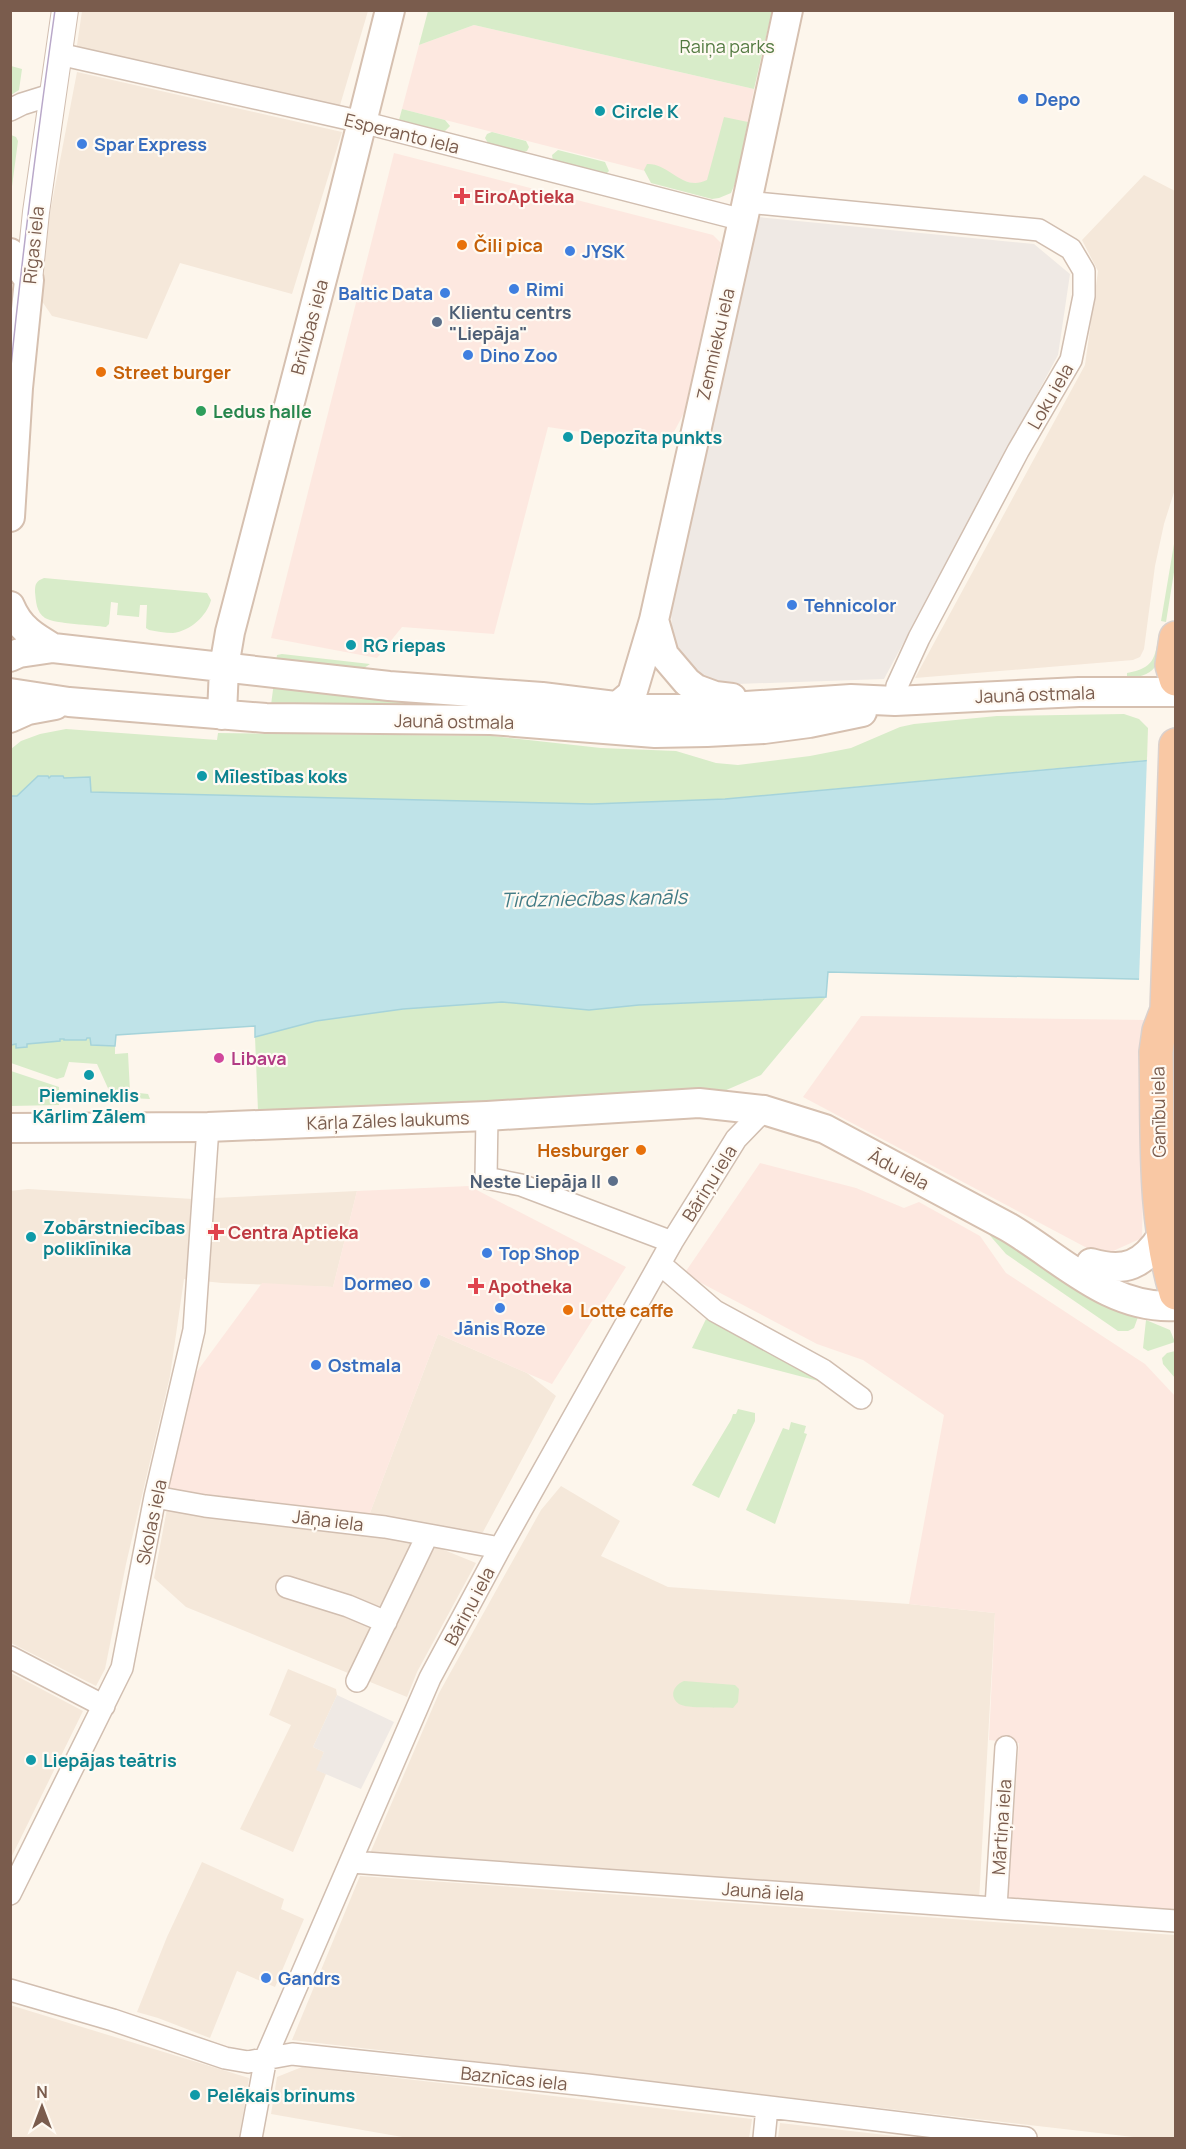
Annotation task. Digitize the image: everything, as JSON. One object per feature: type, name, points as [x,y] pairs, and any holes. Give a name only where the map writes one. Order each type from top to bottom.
[{"type":"highway","points":[[1176,638],[1172,665],[1176,679]]},
{"type":"highway","name":"Ganību iela","points":[[1162,1236],[1159,1203],[1156,1052],[1159,1031],[1171,1019],[1176,745]]},
{"type":"highway","points":[[1162,1236],[1175,1294]]},
{"type":"main road","name":"Brīvības iela","points":[[222,715],[224,666],[230,632],[390,10]]},
{"type":"main road","name":"Zemnieku iela","points":[[590,729],[632,694],[654,620],[788,10]]},
{"type":"main road","points":[[10,253],[29,280]]},
{"type":"main road","name":"Rīgas iela","points":[[10,517],[18,387],[29,280]]},
{"type":"main road","points":[[10,606],[21,626],[32,636],[53,648]]},
{"type":"main road","points":[[654,620],[664,655],[696,689],[715,696],[779,702]]},
{"type":"main road","name":"Jaunā ostmala","points":[[10,657],[20,653],[53,648],[388,686],[542,697],[639,709],[701,709],[851,699],[895,701],[1079,692],[1176,692]]},
{"type":"main road","name":"Jaunā ostmala","points":[[10,693],[69,702],[222,715],[327,719],[491,720],[665,733],[764,729],[855,714],[895,701]]},
{"type":"main road","points":[[10,718],[28,710],[69,702]]},
{"type":"main road","name":"Kārļa Zāles laukums","points":[[10,1128],[208,1127],[487,1116],[699,1103],[764,1110]]},
{"type":"main road","name":"Ādu iela","points":[[764,1110],[825,1129],[1029,1240],[1065,1267],[1113,1294],[1149,1305],[1175,1294]]},
{"type":"main road","points":[[1091,1263],[1106,1268],[1120,1268],[1139,1262],[1154,1249],[1162,1236]]},
{"type":"main road","name":"Ādu iela","points":[[1029,1240],[1062,1250],[1117,1276],[1175,1294]]},
{"type":"street","name":"Rīgas iela","points":[[29,280],[36,212],[65,10]]},
{"type":"street","name":"Esperanto iela","points":[[59,54],[745,211]]},
{"type":"street","points":[[10,110],[54,94]]},
{"type":"street","name":"Loku iela","points":[[745,211],[1038,230],[1071,249],[1084,271],[1084,296],[1071,360],[1018,451],[924,628],[902,673],[895,701]]},
{"type":"street","name":"Bāriņu iela","points":[[251,2139],[266,2057],[430,1678],[500,1548],[672,1242],[736,1139],[764,1110]]},
{"type":"street","points":[[487,1116],[486,1178],[521,1185],[672,1242]]},
{"type":"street","name":"Skolas iela","points":[[10,1894],[122,1668],[155,1497],[194,1330],[208,1127]]},
{"type":"street","points":[[660,1264],[715,1311],[823,1370],[861,1398]]},
{"type":"street","name":"Jāņa iela","points":[[155,1497],[206,1506],[385,1527],[500,1548]]},
{"type":"street","points":[[357,1681],[427,1536]]},
{"type":"street","points":[[287,1587],[348,1606],[386,1622]]},
{"type":"street","points":[[10,1657],[104,1706]]},
{"type":"street","name":"Mārtiņa iela","points":[[996,1907],[1006,1747]]},
{"type":"street","name":"Jaunā iela","points":[[351,1862],[1176,1921]]},
{"type":"street","name":"Baznīcas iela","points":[[10,1990],[113,2020],[225,2058],[248,2062],[292,2054],[587,2085],[767,2107],[963,2135],[1026,2139]]},
{"type":"street","points":[[764,2139],[767,2107]]},
{"type":"shaded area","points":[[82,11],[368,11],[338,112],[76,52]]},
{"type":"shaded area","points":[[474,25],[754,89],[736,181],[731,190],[708,187],[402,109],[419,45]]},
{"type":"shaded area","points":[[77,72],[342,132],[292,294],[180,263],[147,339],[52,316],[35,291]]},
{"type":"shaded area","points":[[394,153],[713,235],[721,243],[684,413],[667,445],[548,427],[494,634],[402,627],[377,658],[271,638]]},
{"type":"shaded area","points":[[1144,175],[1175,191],[1176,486],[1164,524],[1155,566],[1144,649],[1140,657],[1133,660],[915,678],[1085,365],[1098,271],[1082,240]]},
{"type":"shaded area","points":[[758,217],[1034,244],[1070,274],[1058,355],[884,679],[719,683],[704,676],[686,659],[673,639],[671,614]]},
{"type":"shaded area","points":[[861,1016],[1147,1020],[1142,1238],[1102,1256],[803,1097]]},
{"type":"shaded area","points":[[760,1163],[856,1188],[904,1208],[919,1202],[980,1236],[1006,1273],[1145,1364],[1175,1396],[1175,1915],[1007,1903],[1019,1743],[989,1740],[995,1613],[909,1604],[944,1415],[863,1360],[817,1344],[684,1274]]},
{"type":"shaded area","name":"Ostmala","points":[[469,1186],[626,1267],[552,1384],[438,1334],[368,1518],[161,1490],[190,1381],[262,1283],[333,1287],[357,1191]]},
{"type":"shaded area","points":[[28,1189],[193,1199],[357,1191],[333,1287],[222,1283],[184,1279],[170,1376],[126,1564],[105,1669],[96,1686],[11,1643],[10,1191]]},
{"type":"shaded area","points":[[438,1334],[527,1373],[556,1396],[483,1532],[474,1533],[368,1518]]},
{"type":"shaded area","points":[[561,1486],[620,1521],[601,1556],[668,1587],[909,1604],[995,1613],[979,1901],[368,1858],[439,1693],[541,1510]]},
{"type":"shaded area","points":[[167,1509],[400,1532],[476,1563],[417,1672],[407,1697],[186,1607],[154,1578]]},
{"type":"shaded area","points":[[288,1669],[336,1689],[337,1695],[313,1747],[324,1752],[317,1770],[326,1774],[293,1852],[240,1829],[291,1725],[269,1715]]},
{"type":"shaded area","name":"Liepājas teātris","points":[[11,1673],[83,1711],[11,1858]]},
{"type":"shaded area","points":[[337,1695],[394,1722],[361,1789],[316,1770],[324,1752],[313,1747]]},
{"type":"shaded area","points":[[202,1862],[284,1899],[281,1909],[304,1919],[275,1987],[237,1971],[210,2038],[137,2012],[167,1937]]},
{"type":"shaded area","points":[[360,1876],[1175,1935],[1175,2138],[1142,2138],[292,2040]]},
{"type":"shaded area","points":[[10,2005],[249,2078],[239,2138],[11,2138]]},
{"type":"shaded area","points":[[302,2067],[752,2119],[749,2138],[408,2138],[271,2114],[277,2077]]},
{"type":"shaded area","points":[[780,2123],[912,2138],[778,2138]]},
{"type":"green space","name":"Raiņa parks","points":[[428,10],[772,11],[754,89],[474,25],[419,45]]},
{"type":"green space","points":[[11,66],[22,69],[19,90],[11,95]]},
{"type":"green space","points":[[402,109],[445,120],[450,126],[444,132],[399,120]]},
{"type":"green space","points":[[724,117],[748,122],[736,181],[731,193],[712,199],[651,183],[644,170],[647,164],[663,168],[690,182],[698,183],[707,180]]},
{"type":"green space","points":[[492,132],[526,141],[529,147],[527,151],[521,153],[488,143],[485,138]]},
{"type":"green space","points":[[11,135],[18,141],[11,194]]},
{"type":"green space","points":[[558,150],[605,162],[609,171],[602,174],[553,161],[552,155]]},
{"type":"green space","points":[[1175,538],[1175,566],[1166,622],[1161,621]]},
{"type":"green space","points":[[44,578],[207,593],[211,600],[206,612],[197,622],[173,633],[146,628],[147,605],[140,605],[139,617],[117,615],[118,603],[111,602],[109,624],[106,627],[65,623],[45,618],[38,610],[35,587]]},
{"type":"green space","points":[[1159,633],[1164,634],[1156,666],[1146,674],[1127,679],[1127,673],[1143,668],[1152,661]]},
{"type":"green space","points":[[277,655],[370,664],[361,670],[276,661]]},
{"type":"green space","points":[[274,682],[432,703],[433,706],[271,705]]},
{"type":"green space","points":[[1124,714],[1139,719],[1148,728],[1147,760],[725,799],[592,804],[90,792],[90,778],[63,778],[63,776],[51,776],[51,778],[38,776],[17,796],[11,796],[11,749],[21,741],[40,734],[66,729],[217,740],[218,733],[493,736],[601,748],[676,751],[716,763],[738,765],[810,756],[851,748],[900,727],[914,724],[997,716]]},
{"type":"green space","points":[[826,997],[761,1075],[724,1091],[258,1111],[255,1037],[316,1021],[403,1009],[502,1002],[589,1010],[639,1005]]},
{"type":"green space","points":[[64,1038],[64,1040],[86,1040],[86,1038],[91,1038],[91,1045],[115,1046],[115,1054],[128,1053],[130,1092],[148,1094],[150,1099],[112,1097],[97,1064],[69,1062],[64,1077],[57,1079],[11,1063],[11,1045],[16,1044],[17,1048],[27,1047],[27,1044],[59,1041]]},
{"type":"green space","points":[[11,1071],[59,1087],[59,1105],[11,1106]]},
{"type":"green space","points":[[986,1231],[1016,1246],[1104,1305],[1138,1317],[1134,1328],[1128,1331],[1118,1331],[1006,1254]]},
{"type":"green space","points":[[706,1319],[830,1384],[692,1348]]},
{"type":"green space","points":[[1146,1320],[1170,1330],[1175,1342],[1148,1351],[1143,1348]]},
{"type":"green space","points":[[1176,1351],[1175,1378],[1163,1364],[1162,1358],[1167,1353]]},
{"type":"green space","points":[[738,1409],[755,1413],[755,1421],[719,1498],[692,1485]]},
{"type":"green space","points":[[791,1422],[806,1426],[804,1433],[807,1434],[775,1524],[746,1510],[783,1428],[789,1430]]},
{"type":"green space","points":[[684,1681],[735,1685],[739,1689],[738,1702],[733,1708],[683,1706],[676,1701],[673,1694],[677,1685]]},
{"type":"water","name":"Tirdzniecības kanāls","points":[[1175,758],[1175,980],[828,972],[826,997],[639,1005],[589,1010],[502,1002],[403,1009],[316,1021],[255,1037],[255,1026],[116,1035],[115,1046],[91,1045],[90,1038],[86,1040],[60,1039],[60,1041],[27,1044],[27,1047],[16,1048],[16,1044],[11,1045],[11,796],[17,796],[38,776],[90,777],[91,792],[592,804],[725,799]]},
{"type":"pier","points":[[1176,755],[1176,983],[1139,981],[1147,757]]},
{"type":"tram line","points":[[10,376],[55,10]]},
{"type":"place","name":"Depo","points":[[1023,99]]},
{"type":"place","name":"Circle K","points":[[600,111]]},
{"type":"place","name":"Spar Express","points":[[82,144]]},
{"type":"place","name":"EiroAptieka","points":[[462,196]]},
{"type":"place","name":"Čili pica","points":[[462,245]]},
{"type":"place","name":"JYSK","points":[[570,251]]},
{"type":"place","name":"Rimi","points":[[514,289]]},
{"type":"place","name":"Baltic Data","points":[[445,293]]},
{"type":"place","name":"Klientu centrs \"Liepāja\"","points":[[437,322]]},
{"type":"place","name":"Dino Zoo","points":[[468,355]]},
{"type":"place","name":"Street burger","points":[[101,372]]},
{"type":"place","name":"Ledus halle","points":[[201,411]]},
{"type":"place","name":"Depozīta punkts","points":[[568,437]]},
{"type":"place","name":"Tehnicolor","points":[[792,605]]},
{"type":"place","name":"RG riepas","points":[[351,645]]},
{"type":"place","name":"Mīlestības koks","points":[[202,776]]},
{"type":"place","name":"Libava","points":[[219,1058]]},
{"type":"place","name":"Piemineklis Kārlim Zālem","points":[[89,1075]]},
{"type":"place","name":"Hesburger","points":[[641,1150]]},
{"type":"place","name":"Neste Liepāja II","points":[[613,1181]]},
{"type":"place","name":"Centra Aptieka","points":[[216,1232]]},
{"type":"place","name":"Zobārstniecības poliklīnika","points":[[31,1237]]},
{"type":"place","name":"Top Shop","points":[[487,1253]]},
{"type":"place","name":"Dormeo","points":[[425,1283]]},
{"type":"place","name":"Apotheka","points":[[476,1286]]},
{"type":"place","name":"Jānis Roze","points":[[500,1308]]},
{"type":"place","name":"Lotte caffe","points":[[568,1310]]},
{"type":"place","name":"Ostmala","points":[[316,1365]]},
{"type":"place","name":"Liepājas teātris","points":[[31,1760]]},
{"type":"place","name":"Gandrs","points":[[266,1978]]},
{"type":"place","name":"Pelēkais brīnums","points":[[195,2095]]}]
